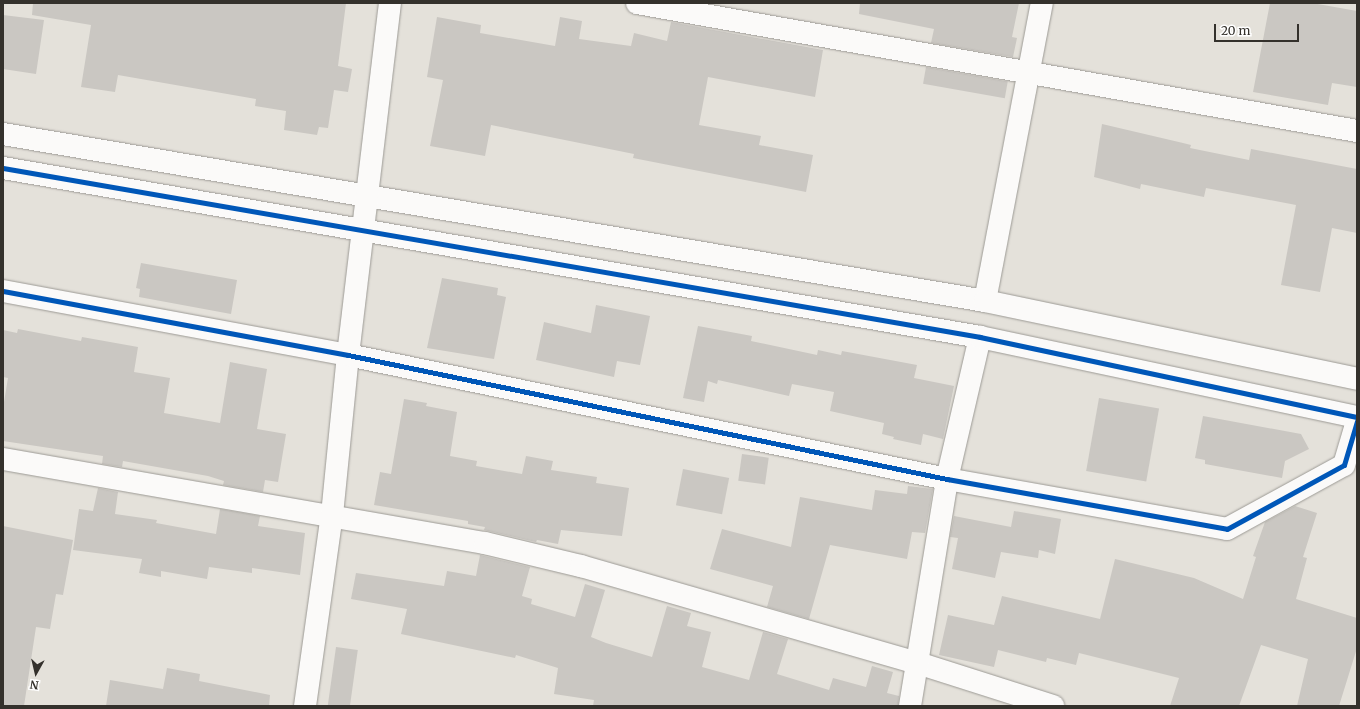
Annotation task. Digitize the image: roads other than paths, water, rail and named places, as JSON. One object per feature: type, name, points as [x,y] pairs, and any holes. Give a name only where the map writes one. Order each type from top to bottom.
[{"type":"street","points":[[305,706],[332,515],[365,197],[390,3]]},
{"type":"street","points":[[638,3],[1357,131]]},
{"type":"street","points":[[985,301],[1027,72],[1042,3]]},
{"type":"street","points":[[3,134],[365,197],[985,301],[1357,379]]},
{"type":"street","points":[[3,168],[231,205],[362,231],[980,337],[1357,417]]},
{"type":"street","points":[[3,291],[348,355],[947,479],[1227,529],[1344,465],[1357,420]]},
{"type":"street","points":[[910,706],[947,479],[980,337]]},
{"type":"street","points":[[3,459],[332,515],[485,543],[582,566],[918,663],[1053,706]]}]
